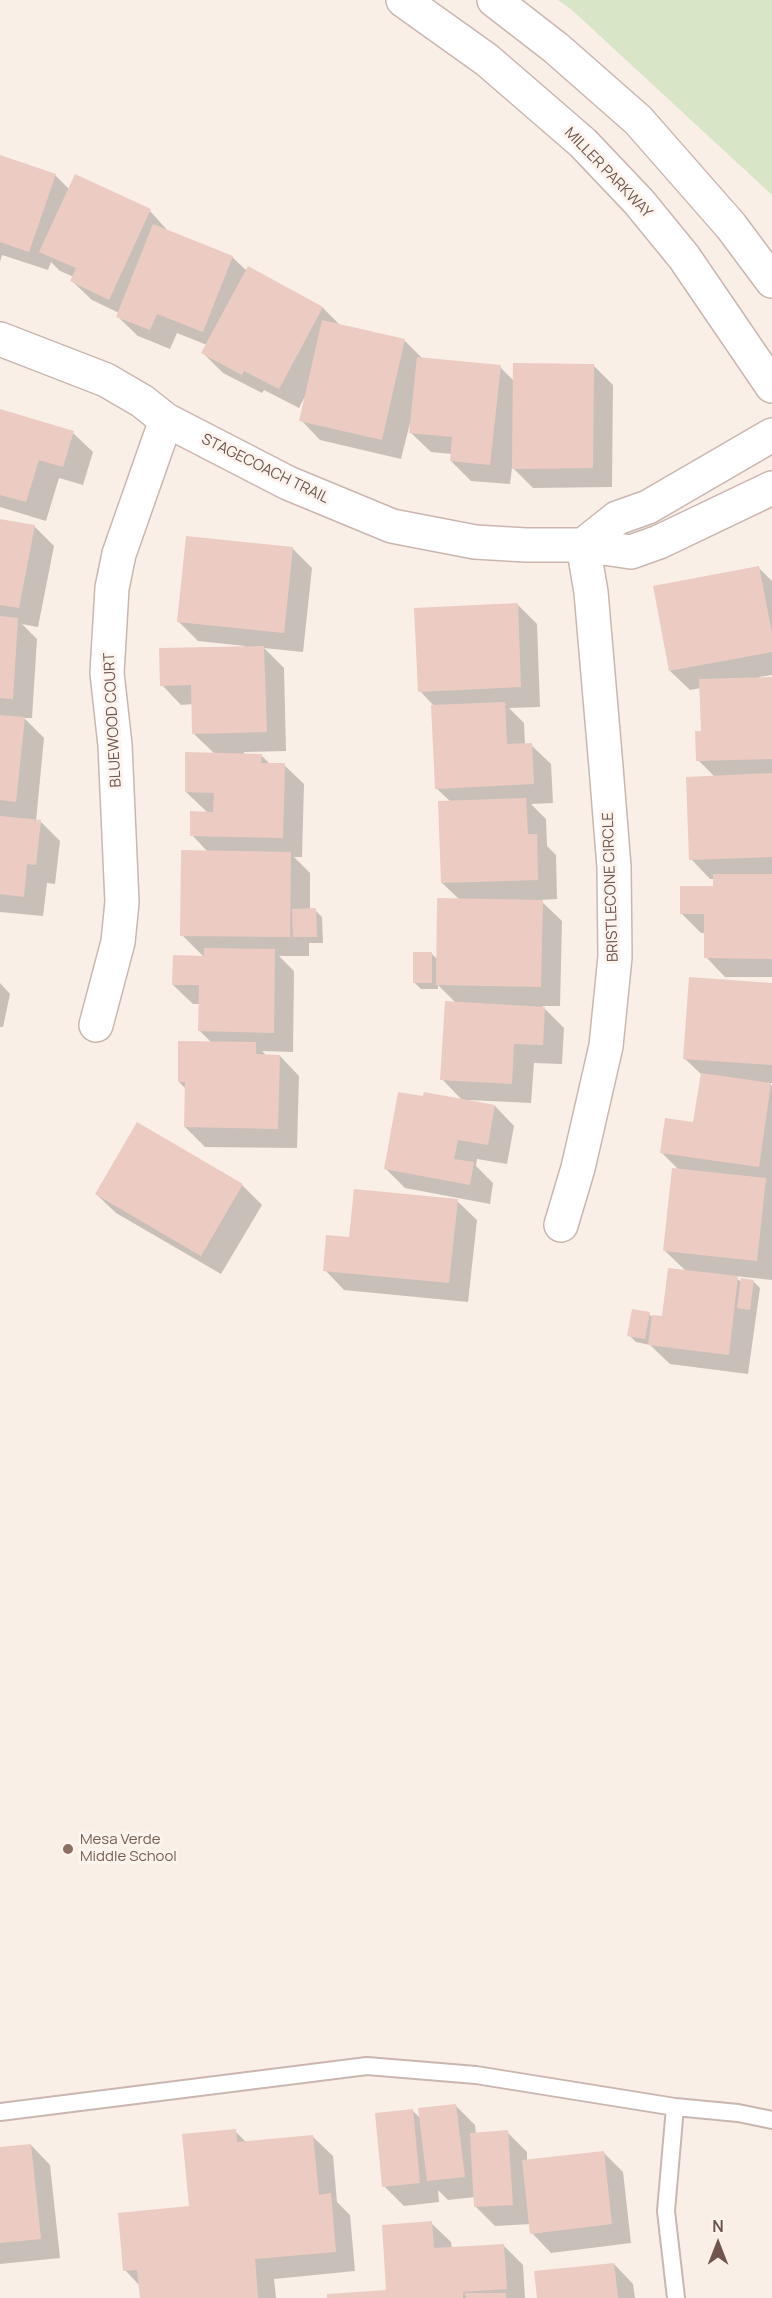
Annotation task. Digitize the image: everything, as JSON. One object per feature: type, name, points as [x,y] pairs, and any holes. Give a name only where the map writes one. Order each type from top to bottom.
[{"type":"street","name":"MILLER PARKWAY","points":[[403,0],[487,60],[583,143],[623,185],[684,257],[772,386]]},
{"type":"street","points":[[494,0],[556,48],[638,120],[731,226],[772,281]]},
{"type":"street","name":"STAGECOACH TRAIL","points":[[0,339],[106,380],[142,401],[166,420],[288,483],[392,526],[475,542],[583,545],[631,552],[659,542],[772,488]]},
{"type":"street","name":"BLUEWOOD COURT","points":[[96,1025],[118,942],[122,902],[115,745],[107,673],[112,588],[119,554],[166,420]]},
{"type":"street","points":[[583,545],[617,518],[648,507],[772,435]]},
{"type":"street","name":"BRISTLECONE CIRCLE","points":[[561,1225],[578,1168],[606,1047],[615,957],[614,867],[592,603],[583,545]]},
{"type":"lane","points":[[688,484],[706,520]]},
{"type":"lane","points":[[0,2112],[367,2066],[476,2075],[675,2107],[738,2113],[772,2120]]},
{"type":"lane","points":[[675,2107],[666,2211],[676,2298]]},
{"type":"green space","points":[[558,0],[772,0],[772,195],[573,11]]},
{"type":"building","points":[[0,155],[56,174],[29,252],[0,242]]},
{"type":"building","points":[[75,174],[151,209],[109,300],[70,281],[76,268],[39,252]]},
{"type":"building","points":[[153,224],[233,256],[203,332],[157,314],[150,330],[116,317]]},
{"type":"building","points":[[248,266],[323,307],[279,389],[244,371],[242,375],[201,353]]},
{"type":"building","points":[[322,320],[405,339],[382,440],[299,421]]},
{"type":"building","points":[[417,357],[501,365],[490,465],[450,461],[452,437],[409,433]]},
{"type":"building","points":[[513,363],[594,364],[593,468],[512,469]]},
{"type":"building","points":[[0,409],[74,431],[63,467],[39,460],[26,502],[0,495]]},
{"type":"building","points":[[0,519],[35,525],[19,608],[0,605]]},
{"type":"building","points":[[186,536],[293,547],[284,633],[177,622]]},
{"type":"building","points":[[759,566],[772,633],[772,652],[669,671],[653,586]]},
{"type":"building","points":[[518,603],[521,687],[418,692],[414,608]]},
{"type":"building","points":[[0,616],[18,618],[13,699],[0,698]]},
{"type":"building","points":[[264,646],[267,732],[192,734],[191,685],[160,686],[159,648]]},
{"type":"building","points":[[772,677],[772,759],[696,761],[695,731],[701,731],[699,679]]},
{"type":"building","points":[[505,702],[507,744],[532,743],[534,784],[435,789],[431,705]]},
{"type":"building","points":[[0,715],[25,717],[16,802],[0,800]]},
{"type":"building","points":[[185,752],[262,754],[261,763],[285,763],[283,838],[190,836],[190,811],[213,812],[214,793],[185,792]]},
{"type":"building","points":[[772,773],[772,857],[689,860],[686,777]]},
{"type":"building","points":[[526,798],[528,834],[537,834],[538,880],[441,883],[438,801]]},
{"type":"building","points":[[0,816],[41,820],[36,865],[27,864],[24,897],[0,894]]},
{"type":"building","points":[[181,850],[291,852],[290,937],[180,936]]},
{"type":"building","points":[[713,874],[772,874],[772,959],[704,958],[704,914],[680,914],[680,886],[713,886]]},
{"type":"building","points":[[437,898],[543,900],[541,987],[436,985]]},
{"type":"building","points":[[316,908],[317,937],[293,937],[292,909]]},
{"type":"building","points":[[204,948],[275,949],[274,1033],[198,1031],[199,985],[172,985],[173,955],[204,956]]},
{"type":"building","points":[[413,952],[432,952],[432,983],[413,983]]},
{"type":"building","points":[[689,977],[772,983],[772,1065],[683,1059]]},
{"type":"building","points":[[445,1001],[545,1007],[543,1045],[514,1044],[512,1084],[440,1080]]},
{"type":"building","points":[[178,1041],[256,1042],[256,1054],[280,1055],[278,1129],[184,1127],[185,1082],[178,1082]]},
{"type":"building","points":[[701,1073],[771,1083],[759,1167],[660,1153],[665,1118],[693,1122]]},
{"type":"building","points":[[398,1092],[423,1096],[424,1092],[495,1105],[488,1145],[458,1140],[454,1159],[474,1162],[470,1185],[384,1169]]},
{"type":"building","points":[[137,1122],[243,1184],[201,1256],[95,1194]]},
{"type":"building","points":[[672,1168],[766,1178],[757,1261],[663,1251]]},
{"type":"building","points":[[354,1189],[458,1199],[449,1283],[323,1271],[326,1235],[349,1237]]},
{"type":"building","points":[[668,1268],[738,1276],[729,1355],[648,1345],[652,1315],[662,1316]]},
{"type":"building","points":[[741,1278],[754,1280],[750,1310],[737,1308]]},
{"type":"building","points":[[632,1309],[650,1312],[645,1339],[627,1336]]},
{"type":"building","points":[[456,2104],[465,2177],[427,2181],[418,2108]]},
{"type":"building","points":[[413,2109],[420,2183],[382,2187],[375,2113]]},
{"type":"building","points":[[236,2129],[237,2142],[313,2135],[319,2195],[331,2193],[336,2252],[255,2259],[258,2298],[140,2298],[137,2270],[123,2271],[118,2213],[189,2206],[182,2134]]},
{"type":"building","points":[[508,2130],[513,2205],[474,2207],[470,2133]]},
{"type":"building","points":[[31,2144],[41,2239],[0,2243],[0,2147]]},
{"type":"building","points":[[604,2151],[612,2224],[530,2234],[522,2160]]},
{"type":"building","points":[[432,2221],[434,2248],[504,2244],[507,2289],[463,2292],[463,2298],[327,2298],[327,2294],[386,2290],[382,2225]]},
{"type":"building","points":[[614,2263],[618,2298],[537,2298],[534,2271]]},
{"type":"building","points":[[465,2293],[506,2293],[506,2298],[466,2298]]},
{"type":"place","name":"Mesa Verde Middle School","points":[[68,1849]]}]
